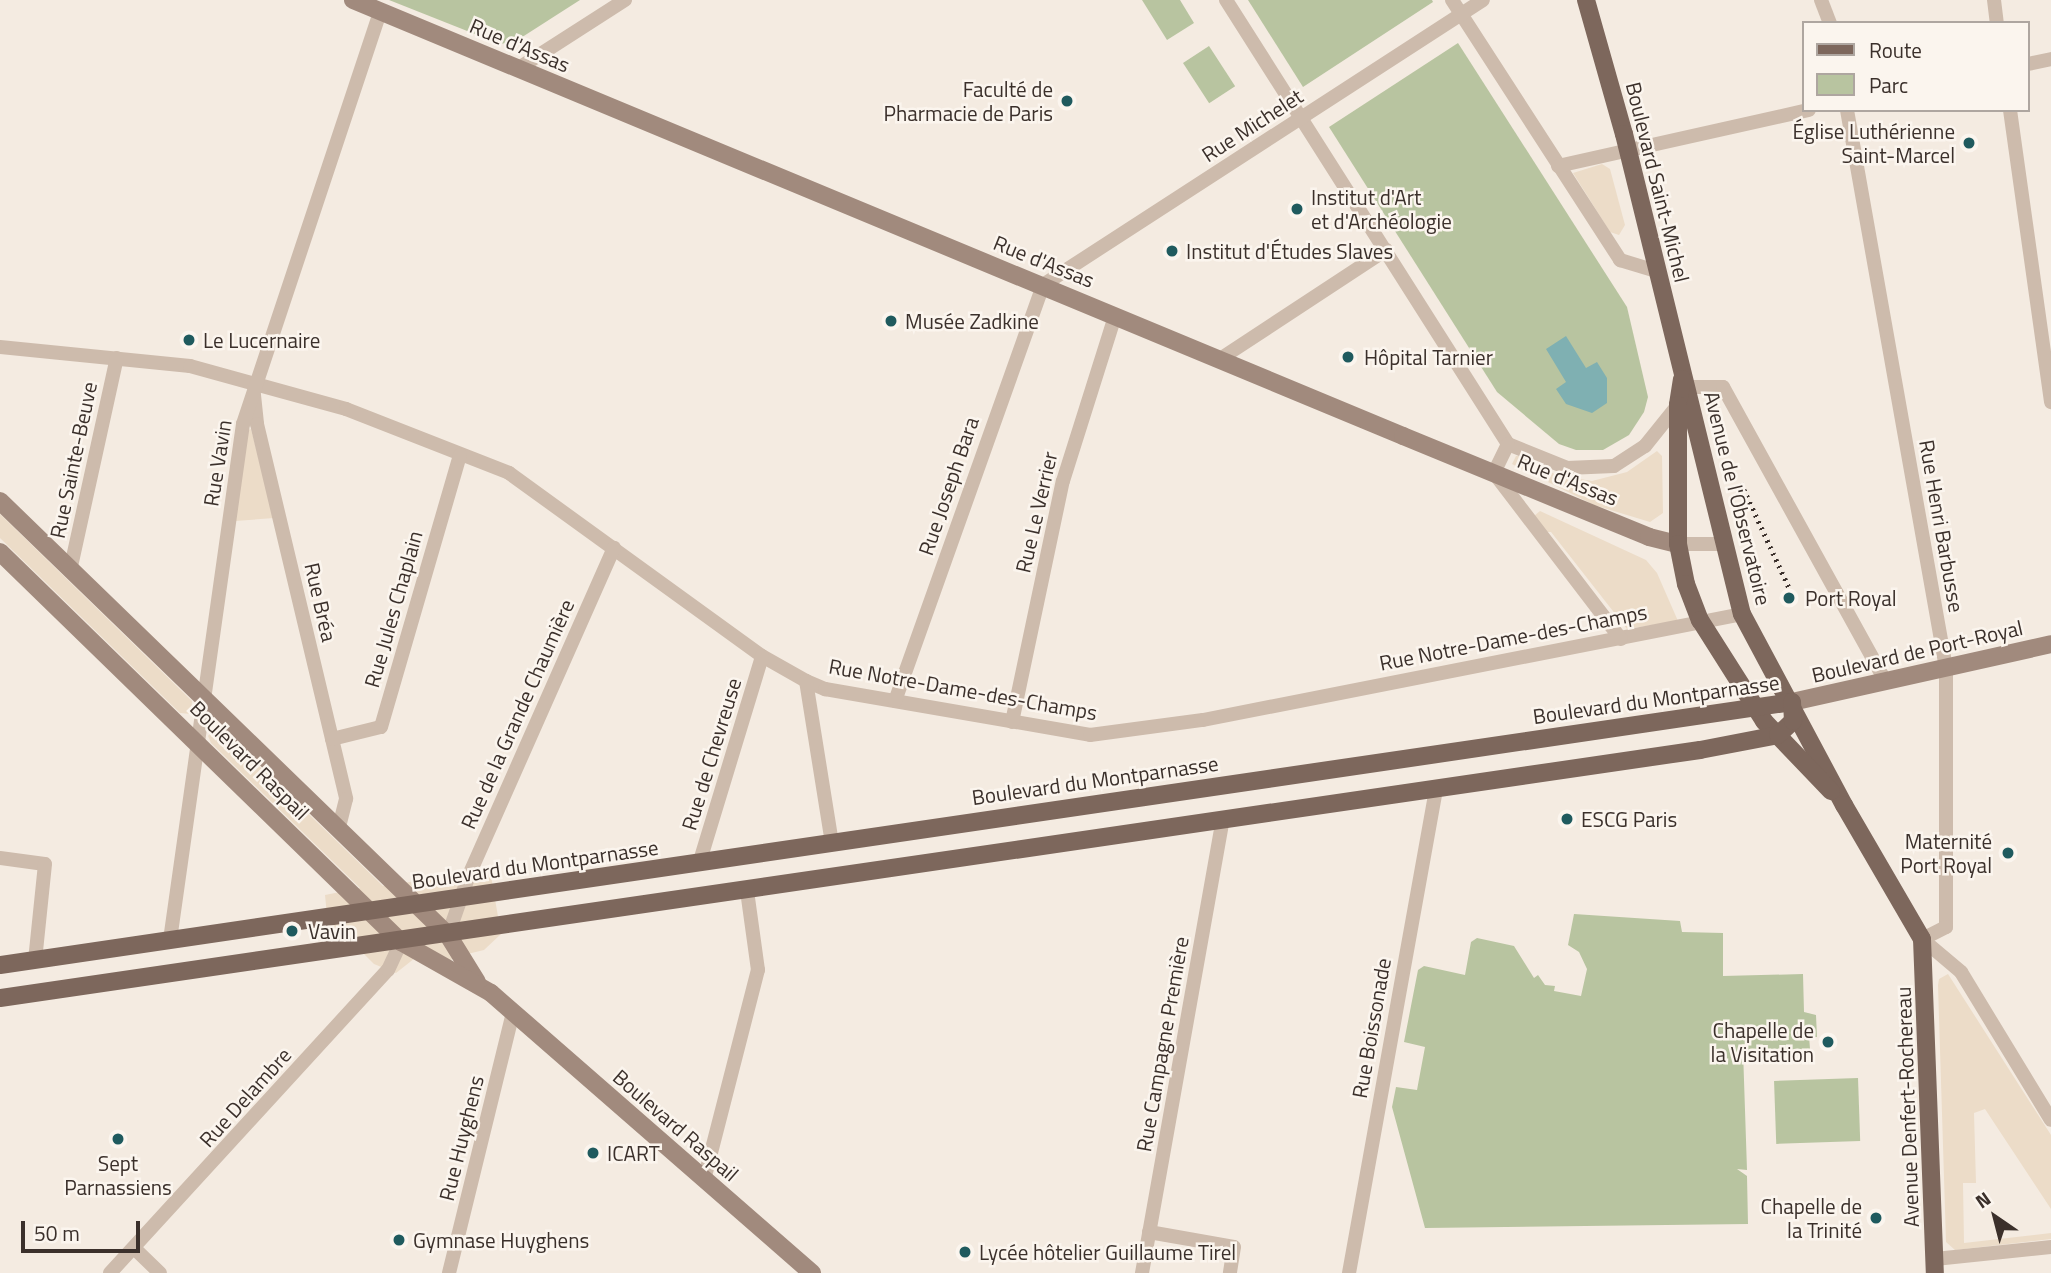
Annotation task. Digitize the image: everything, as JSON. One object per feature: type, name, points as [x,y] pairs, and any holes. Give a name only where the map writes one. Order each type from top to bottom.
[{"type":"main road","name":"Rue d'Assas","points":[[354,0],[1649,537],[1678,544]]},
{"type":"main road","name":"Boulevard Saint-Michel","points":[[1586,0],[1628,149],[1685,381]]},
{"type":"main road","name":"Avenue de l'Observatoire","points":[[1685,381],[1678,405],[1678,544],[1686,584],[1700,620],[1755,706],[1778,735],[1844,805]]},
{"type":"main road","name":"Avenue de l'Observatoire","points":[[1685,381],[1722,544],[1751,638],[1793,702],[1844,805],[1922,939]]},
{"type":"main road","name":"Boulevard Raspail","points":[[0,501],[448,935],[478,985]]},
{"type":"main road","name":"Boulevard Raspail","points":[[0,552],[199,741],[401,942],[478,985],[513,1013],[812,1273]]},
{"type":"main road","name":"Boulevard de Port-Royal","points":[[1793,702],[2051,644]]},
{"type":"main road","name":"Boulevard du Montparnasse","points":[[0,965],[1793,702],[1793,721],[1778,735]]},
{"type":"main road","points":[[0,998],[1436,791],[1778,735]]},
{"type":"main road","name":"Avenue Denfert-Rochereau","points":[[1922,939],[1935,1266]]},
{"type":"street","points":[[519,68],[625,0]]},
{"type":"street","points":[[1226,0],[1508,444],[1494,473],[1621,639]]},
{"type":"street","points":[[1452,0],[1620,260],[1657,271]]},
{"type":"street","name":"Rue Michelet","points":[[1043,285],[1483,0]]},
{"type":"street","points":[[1821,0],[1829,21]]},
{"type":"street","points":[[1994,0],[1997,21]]},
{"type":"street","name":"Rue Vavin","points":[[170,940],[232,491],[253,383],[380,11]]},
{"type":"street","points":[[2030,64],[2051,59]]},
{"type":"street","points":[[1558,166],[1802,112]]},
{"type":"street","name":"Rue Henri Barbusse","points":[[1847,112],[1946,668],[1946,927],[1922,939]]},
{"type":"street","points":[[2010,112],[2051,401]]},
{"type":"street","points":[[1220,359],[1386,250]]},
{"type":"street","name":"Rue Joseph Bara","points":[[895,701],[1043,285]]},
{"type":"street","name":"Rue Le Verrier","points":[[1012,722],[1063,481],[1115,316]]},
{"type":"street","name":"Rue Notre-Dame-des-Champs","points":[[0,346],[190,366],[346,410],[509,473],[762,656],[806,681],[895,701],[1090,736],[1203,720],[1621,639],[1700,620],[1742,614]]},
{"type":"street","name":"Rue Sainte-Beuve","points":[[71,571],[117,358]]},
{"type":"street","points":[[1685,381],[1723,387],[1885,681]]},
{"type":"street","name":"Rue Bréa","points":[[253,383],[257,424],[346,799],[338,830]]},
{"type":"street","name":"Avenue de l'Observatoire","points":[[1508,444],[1567,468],[1607,467],[1638,452],[1678,405]]},
{"type":"street","name":"Rue Jules Chaplain","points":[[332,739],[381,727],[460,455]]},
{"type":"street","name":"Rue d'Assas","points":[[1678,544],[1722,544]]},
{"type":"street","name":"Rue de la Grande Chaumière","points":[[460,897],[614,548]]},
{"type":"street","name":"Rue de Chevreuse","points":[[699,864],[762,656]]},
{"type":"street","points":[[806,681],[832,843]]},
{"type":"street","name":"Rue Boissonade","points":[[1349,1273],[1436,791]]},
{"type":"street","name":"Rue Campagne Première","points":[[1142,1273],[1222,822]]},
{"type":"street","points":[[0,858],[45,864],[35,960]]},
{"type":"street","points":[[704,1180],[758,970],[747,891]]},
{"type":"street","points":[[448,935],[460,897]]},
{"type":"street","name":"Avenue de l'Observatoire","points":[[1922,939],[1961,972],[2051,1120]]},
{"type":"street","name":"Rue Delambre","points":[[110,1273],[388,970],[401,942]]},
{"type":"street","name":"Rue Huyghens","points":[[449,1273],[513,1013]]},
{"type":"street","points":[[1149,1232],[1234,1247],[1230,1273]]},
{"type":"street","points":[[1935,1266],[2051,1247]]},
{"type":"street","points":[[134,1248],[160,1273]]},
{"type":"green space","points":[[389,0],[580,0],[516,41],[500,44]]},
{"type":"green space","points":[[1142,0],[1180,0],[1194,23],[1167,40]]},
{"type":"green space","points":[[1248,0],[1432,0],[1433,2],[1303,87]]},
{"type":"green space","points":[[1458,43],[1627,307],[1648,397],[1644,412],[1629,435],[1603,450],[1576,450],[1559,444],[1497,392],[1329,127]]},
{"type":"green space","points":[[1209,46],[1235,86],[1209,103],[1183,63]]},
{"type":"green space","points":[[1574,914],[1680,921],[1682,932],[1723,933],[1723,976],[1803,974],[1804,1012],[1816,1015],[1817,1037],[1809,1036],[1810,1049],[1743,1050],[1747,1170],[1737,1169],[1747,1176],[1748,1224],[1425,1228],[1392,1107],[1396,1087],[1417,1090],[1425,1047],[1404,1042],[1418,970],[1424,966],[1465,975],[1471,942],[1477,938],[1514,946],[1534,978],[1538,975],[1545,985],[1555,986],[1554,991],[1581,996],[1587,969],[1579,952],[1568,945]]},
{"type":"green space","points":[[1858,1078],[1860,1141],[1776,1144],[1774,1081]]},
{"type":"shaded area","points":[[1602,164],[1610,169],[1625,225],[1619,235],[1610,232],[1573,173]]},
{"type":"shaded area","points":[[251,429],[274,518],[235,521],[248,430]]},
{"type":"shaded area","points":[[1657,451],[1662,456],[1663,513],[1650,522],[1594,505],[1512,464],[1516,456],[1523,455],[1556,475],[1592,481],[1627,472]]},
{"type":"shaded area","points":[[1540,511],[1646,560],[1657,573],[1678,621],[1627,629],[1551,532],[1545,532],[1534,516]]},
{"type":"shaded area","points":[[0,514],[192,701],[191,714],[180,713],[0,538]]},
{"type":"shaded area","points":[[214,729],[222,730],[383,886],[490,870],[501,934],[484,950],[455,957],[435,971],[415,958],[396,973],[374,964],[363,953],[331,956],[325,895],[360,888],[211,743],[208,736]]},
{"type":"shaded area","points":[[1948,974],[2051,1135],[2051,1209],[1985,1109],[1974,1113],[1976,1183],[1963,1183],[1964,1243],[2051,1233],[2051,1239],[1955,1250],[1946,1242],[1938,985],[1939,979]]},
{"type":"water","points":[[1566,336],[1586,368],[1597,362],[1607,378],[1607,403],[1592,413],[1566,404],[1556,389],[1566,382],[1546,349]]},
{"type":"railway","points":[[1741,483],[1793,596]]},
{"type":"place","name":"Faculté de Pharmacie de Paris","points":[[1067,101]]},
{"type":"place","name":"Église Luthérienne Saint-Marcel","points":[[1969,143]]},
{"type":"place","name":"Institut d'Art et d'Archéologie","points":[[1297,209]]},
{"type":"place","name":"Institut d'Études Slaves","points":[[1172,251]]},
{"type":"place","name":"Musée Zadkine","points":[[891,321]]},
{"type":"place","name":"Le Lucernaire","points":[[189,340]]},
{"type":"place","name":"Hôpital Tarnier","points":[[1348,357]]},
{"type":"place","name":"Port Royal","points":[[1789,598]]},
{"type":"place","name":"ESCG Paris","points":[[1567,819]]},
{"type":"place","name":"Maternité Port Royal","points":[[2008,853]]},
{"type":"place","name":"Vavin","points":[[292,931]]},
{"type":"place","name":"Chapelle de la Visitation","points":[[1828,1042]]},
{"type":"place","name":"Sept Parnassiens","points":[[118,1139]]},
{"type":"place","name":"ICART","points":[[593,1153]]},
{"type":"place","name":"Chapelle de la Trinité","points":[[1876,1218]]},
{"type":"place","name":"Gymnase Huyghens","points":[[399,1240]]},
{"type":"place","name":"Lycée hôtelier Guillaume Tirel","points":[[965,1252]]}]
